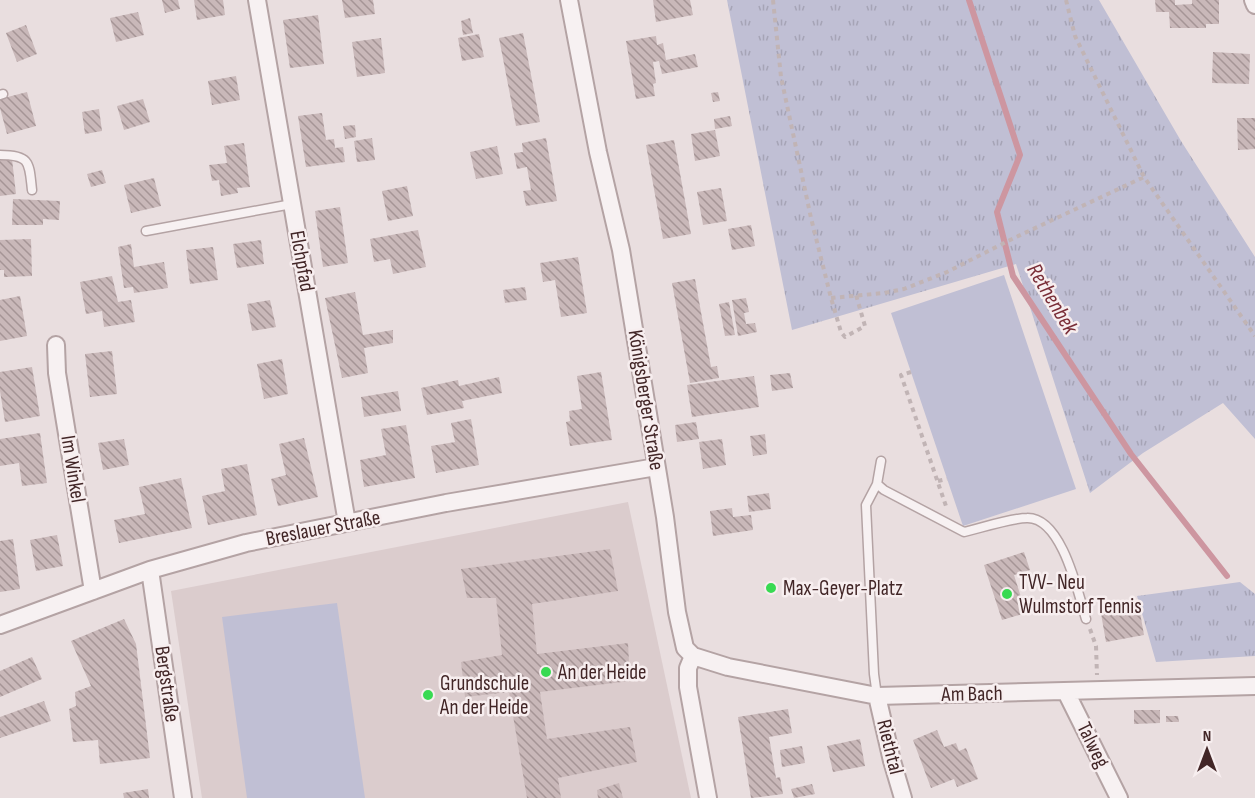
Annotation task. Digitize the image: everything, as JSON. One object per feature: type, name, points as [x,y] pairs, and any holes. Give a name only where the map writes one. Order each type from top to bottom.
[{"type":"street","name":"Elchpfad","points":[[257,0],[347,523]]},
{"type":"street","name":"Königsberger Straße","points":[[569,0],[598,152],[621,250],[682,635],[686,648],[693,656]]},
{"type":"street","points":[[1253,0],[1255,5]]},
{"type":"street","name":"Im Winkel","points":[[56,345],[57,373],[93,591]]},
{"type":"street","name":"Breslauer Straße","points":[[0,626],[150,570],[246,543],[458,501],[656,467]]},
{"type":"street","name":"Bergstraße","points":[[150,570],[183,798]]},
{"type":"street","points":[[693,656],[688,668],[688,687],[708,798]]},
{"type":"street","name":"Am Bach","points":[[693,656],[728,667],[877,696],[1255,686]]},
{"type":"street","name":"Talweg","points":[[1066,692],[1119,798]]},
{"type":"street","name":"Riethtal","points":[[877,696],[903,798]]},
{"type":"lane","points":[[0,156],[16,155],[25,159],[29,165],[32,190]]},
{"type":"lane","points":[[146,231],[292,204]]},
{"type":"lane","points":[[877,696],[866,505],[877,484],[881,461]]},
{"type":"lane","points":[[877,484],[884,490],[964,532],[1029,517],[1046,524],[1064,549],[1086,619]]},
{"type":"path","points":[[773,0],[781,77],[811,218],[831,298],[841,332],[845,337],[865,326],[856,295]]},
{"type":"path","points":[[1066,0],[1075,36],[1144,177],[1255,336]]},
{"type":"path","points":[[831,298],[904,289],[947,272],[1144,177]]},
{"type":"path","points":[[911,372],[901,375],[953,527]]},
{"type":"path","points":[[938,481],[947,479]]},
{"type":"path","points":[[1096,646],[1097,679]]},
{"type":"shaded area","name":"Grundschule An der Heide","points":[[628,502],[691,798],[202,798],[171,591]]},
{"type":"green space","points":[[727,0],[1099,0],[1181,141],[1255,257],[1255,439],[1223,403],[1143,453],[1090,493],[1016,264],[792,330]]},
{"type":"green space","points":[[1004,275],[1076,489],[963,526],[891,313]]},
{"type":"green space","points":[[1240,582],[1255,594],[1255,656],[1156,662],[1137,596]]},
{"type":"green space","points":[[337,603],[365,798],[247,798],[222,617]]},
{"type":"building","points":[[162,0],[178,0],[180,9],[165,13]]},
{"type":"building","points":[[194,0],[223,0],[225,15],[197,20]]},
{"type":"building","points":[[342,0],[373,0],[375,14],[345,18]]},
{"type":"building","points":[[653,0],[690,0],[693,15],[656,22]]},
{"type":"building","points":[[1155,0],[1175,0],[1175,5],[1192,4],[1192,0],[1219,0],[1219,24],[1206,24],[1206,28],[1170,28],[1169,12],[1156,12]]},
{"type":"building","points":[[138,12],[144,35],[116,42],[110,18]]},
{"type":"building","points":[[318,15],[324,64],[290,68],[283,20]]},
{"type":"building","points":[[470,18],[473,33],[463,35],[461,21]]},
{"type":"building","points":[[26,25],[37,54],[17,62],[6,33]]},
{"type":"building","points":[[523,33],[540,122],[516,126],[499,38]]},
{"type":"building","points":[[479,34],[484,57],[462,61],[458,38]]},
{"type":"building","points":[[656,36],[657,45],[663,43],[666,60],[695,54],[698,67],[662,74],[659,61],[653,62],[655,96],[636,99],[626,41]]},
{"type":"building","points":[[381,38],[385,73],[357,77],[352,42]]},
{"type":"building","points":[[1213,52],[1250,54],[1249,84],[1212,83]]},
{"type":"building","points":[[236,76],[240,100],[212,105],[208,81]]},
{"type":"building","points":[[27,92],[36,126],[7,134],[0,99]]},
{"type":"building","points":[[718,92],[720,101],[713,102],[711,93]]},
{"type":"building","points":[[143,99],[150,122],[124,130],[117,106]]},
{"type":"building","points":[[99,109],[102,131],[85,134],[82,112]]},
{"type":"building","points":[[322,113],[326,140],[334,139],[335,148],[343,147],[345,162],[306,167],[298,116]]},
{"type":"building","points":[[730,116],[732,126],[715,129],[714,119]]},
{"type":"building","points":[[1237,118],[1255,118],[1255,149],[1238,150]]},
{"type":"building","points":[[355,125],[356,137],[345,139],[343,126]]},
{"type":"building","points":[[715,130],[720,156],[695,161],[691,134]]},
{"type":"building","points":[[372,138],[375,160],[357,162],[354,141]]},
{"type":"building","points":[[546,138],[557,201],[526,206],[523,191],[531,190],[527,167],[517,169],[514,153],[523,152],[522,143]]},
{"type":"building","points":[[674,140],[691,234],[663,239],[646,145]]},
{"type":"building","points":[[244,143],[250,187],[237,188],[238,193],[221,196],[219,180],[212,181],[209,165],[227,163],[224,146]]},
{"type":"building","points":[[497,146],[503,174],[476,179],[470,152]]},
{"type":"building","points":[[12,159],[16,194],[0,196],[0,160]]},
{"type":"building","points":[[102,170],[106,183],[91,187],[87,174]]},
{"type":"building","points":[[154,178],[161,206],[131,213],[124,185]]},
{"type":"building","points":[[407,186],[413,216],[388,221],[382,191]]},
{"type":"building","points":[[721,188],[727,221],[703,225],[697,192]]},
{"type":"building","points":[[13,199],[60,201],[59,220],[43,219],[43,225],[12,225]]},
{"type":"building","points":[[340,207],[348,263],[323,267],[315,211]]},
{"type":"building","points":[[751,225],[755,246],[732,250],[728,229]]},
{"type":"building","points":[[418,230],[426,267],[393,274],[390,259],[374,262],[370,239]]},
{"type":"building","points":[[31,239],[32,276],[4,277],[4,270],[0,270],[0,240]]},
{"type":"building","points":[[261,240],[264,264],[237,268],[233,244]]},
{"type":"building","points":[[131,244],[134,267],[164,262],[168,288],[134,293],[133,287],[124,288],[118,247]]},
{"type":"building","points":[[213,247],[218,280],[190,284],[186,250]]},
{"type":"building","points":[[578,257],[587,313],[561,317],[555,280],[543,282],[540,263]]},
{"type":"building","points":[[112,276],[118,302],[131,300],[135,322],[104,327],[102,311],[86,314],[80,282]]},
{"type":"building","points":[[695,279],[711,367],[717,366],[719,378],[690,383],[672,283]]},
{"type":"building","points":[[525,287],[527,300],[505,303],[503,290]]},
{"type":"building","points":[[355,292],[363,335],[393,330],[393,343],[364,348],[368,373],[342,378],[325,298]]},
{"type":"building","points":[[20,296],[27,336],[0,341],[0,300]]},
{"type":"building","points":[[746,298],[749,312],[744,313],[746,324],[755,323],[757,332],[738,336],[732,300]]},
{"type":"building","points":[[270,300],[276,327],[252,331],[247,304]]},
{"type":"building","points":[[729,302],[735,335],[725,336],[719,304]]},
{"type":"building","points":[[112,351],[117,394],[90,397],[85,354]]},
{"type":"building","points":[[282,359],[288,394],[264,399],[257,364]]},
{"type":"building","points":[[32,367],[40,416],[5,422],[0,391],[0,372]]},
{"type":"building","points":[[601,372],[612,440],[570,446],[566,422],[570,421],[569,411],[582,409],[577,376]]},
{"type":"building","points":[[790,373],[793,388],[772,391],[770,375]]},
{"type":"building","points":[[754,376],[759,407],[692,417],[687,385]]},
{"type":"building","points":[[499,377],[502,393],[462,401],[464,408],[427,415],[421,388],[458,380],[459,386]]},
{"type":"building","points":[[398,391],[401,411],[364,417],[361,397]]},
{"type":"building","points":[[471,419],[479,465],[436,473],[431,446],[455,442],[451,423]]},
{"type":"building","points":[[696,422],[699,439],[677,442],[675,425]]},
{"type":"building","points":[[406,425],[415,478],[364,487],[360,460],[386,455],[381,429]]},
{"type":"building","points":[[40,433],[47,483],[22,486],[19,463],[0,466],[0,439]]},
{"type":"building","points":[[765,434],[767,454],[753,456],[750,436]]},
{"type":"building","points":[[304,438],[318,497],[278,506],[271,479],[286,475],[279,444]]},
{"type":"building","points":[[124,439],[129,465],[103,470],[98,443]]},
{"type":"building","points":[[722,439],[726,465],[703,469],[699,442]]},
{"type":"building","points":[[247,464],[257,515],[208,525],[202,496],[225,491],[221,469]]},
{"type":"building","points":[[181,478],[192,528],[119,543],[114,520],[145,514],[139,487]]},
{"type":"building","points":[[769,493],[771,509],[749,512],[747,496]]},
{"type":"building","points":[[732,508],[733,517],[751,515],[753,530],[713,536],[710,511]]},
{"type":"building","points":[[57,535],[63,566],[36,571],[30,540]]},
{"type":"building","points":[[13,539],[20,589],[0,592],[0,541]]},
{"type":"building","name":"An der Heide","points":[[610,549],[618,591],[532,604],[537,654],[628,643],[630,681],[540,692],[547,739],[630,727],[637,762],[558,778],[561,798],[527,798],[509,692],[465,697],[461,662],[502,655],[496,598],[467,598],[461,569]]},
{"type":"building","name":"TVV- Neu Wulmstorf Tennis","points":[[1024,552],[1030,570],[1014,575],[1026,613],[1002,620],[984,565]]},
{"type":"building","points":[[1138,601],[1144,635],[1106,642],[1100,608]]},
{"type":"building","points":[[124,619],[136,644],[150,758],[100,764],[98,740],[73,742],[69,709],[76,706],[75,692],[91,686],[71,641]]},
{"type":"building","points":[[32,657],[42,679],[0,697],[0,671]]},
{"type":"building","points":[[44,701],[51,721],[0,738],[0,717]]},
{"type":"building","points":[[788,709],[792,733],[769,737],[776,778],[780,777],[783,794],[751,798],[738,717]]},
{"type":"building","points":[[1134,710],[1160,710],[1160,723],[1134,724]]},
{"type":"building","points":[[1166,716],[1178,716],[1179,722],[1166,722]]},
{"type":"building","points":[[937,730],[944,747],[956,743],[959,751],[966,748],[978,779],[957,787],[954,779],[931,788],[913,740]]},
{"type":"building","points":[[860,739],[865,766],[833,772],[827,746]]},
{"type":"building","points":[[802,746],[805,763],[782,767],[780,750]]},
{"type":"building","points":[[619,783],[623,798],[598,798],[597,790]]},
{"type":"building","points":[[812,784],[815,794],[794,798],[791,789]]},
{"type":"building","points":[[148,789],[149,798],[124,798],[123,793]]},
{"type":"waterway","name":"Rethenbek","points":[[969,0],[1020,155],[997,212],[1013,276],[1131,454],[1227,576]]},
{"type":"place","name":"Max-Geyer-Platz","points":[[771,588]]},
{"type":"place","name":"TVV- Neu Wulmstorf Tennis","points":[[1007,594]]},
{"type":"place","name":"An der Heide","points":[[546,672]]},
{"type":"place","name":"Grundschule An der Heide","points":[[428,695]]}]
